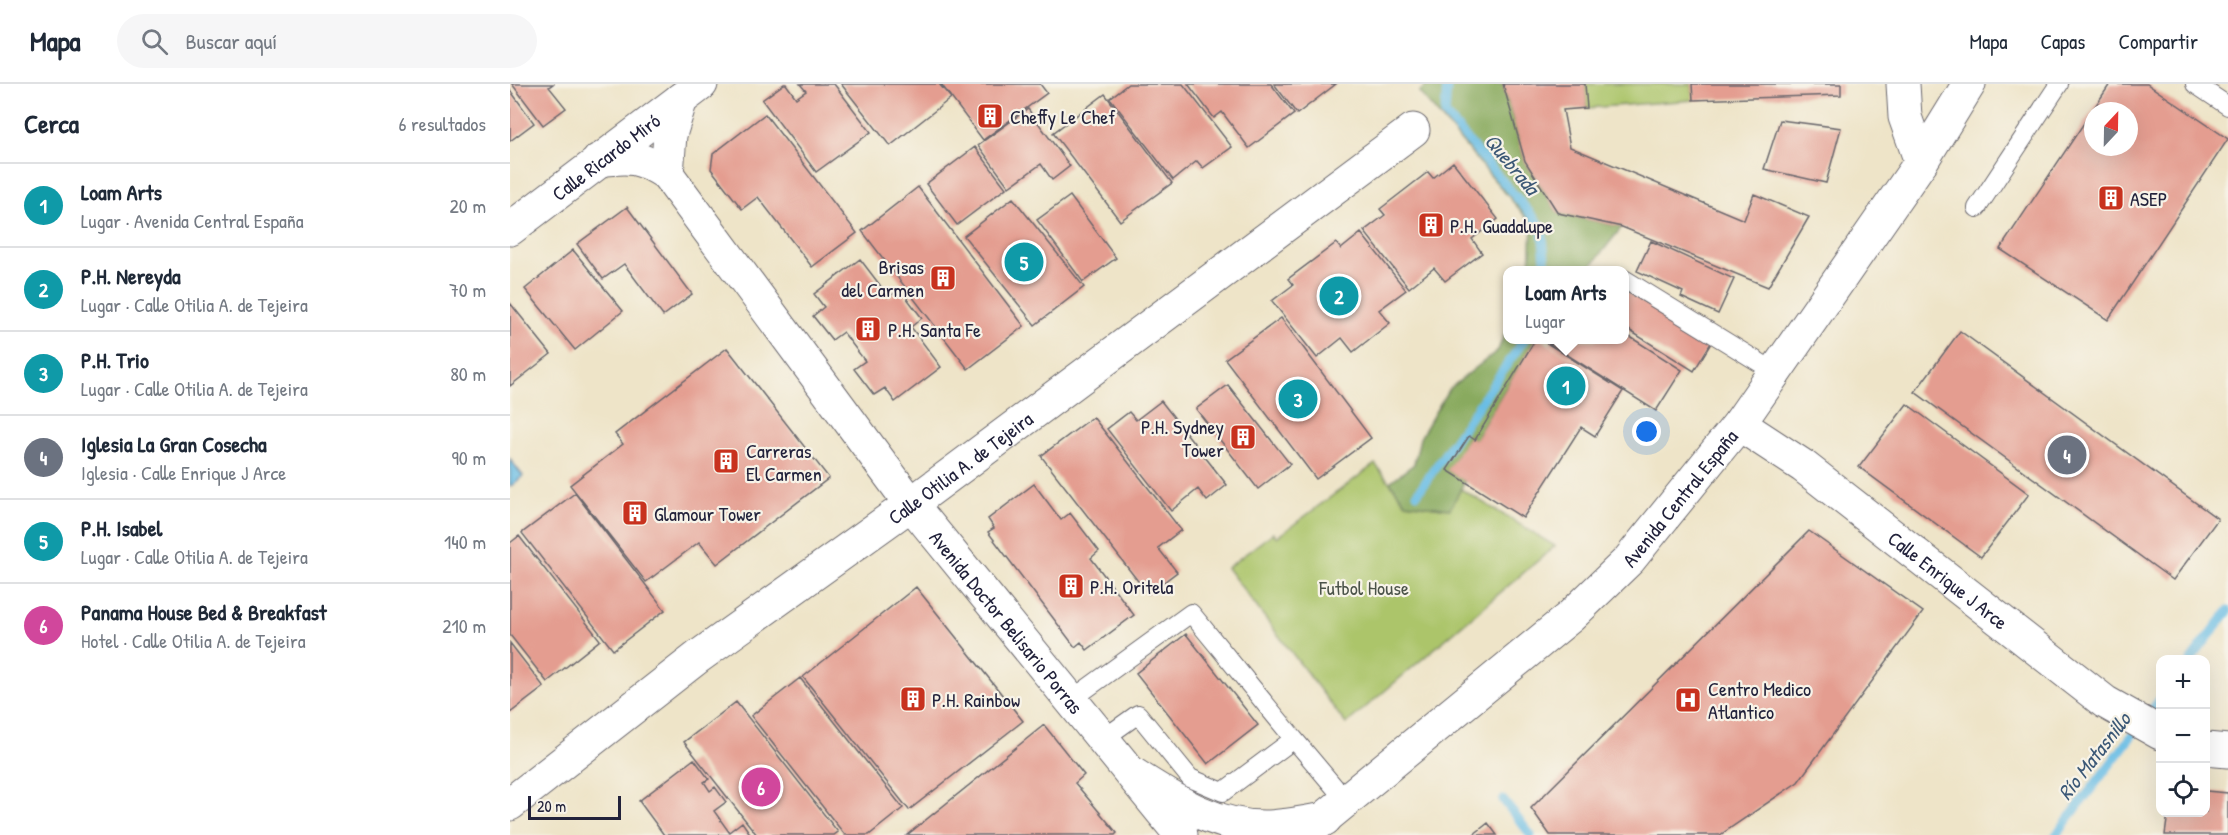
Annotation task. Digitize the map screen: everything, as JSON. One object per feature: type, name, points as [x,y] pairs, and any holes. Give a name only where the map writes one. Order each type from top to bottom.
[{"type":"street","points":[[1903,84],[1905,117],[1921,162]]},
{"type":"street","name":"Avenida Central España","points":[[1325,823],[1571,616],[1629,560],[1739,424],[1921,162],[1969,84]]},
{"type":"street","points":[[667,174],[670,135],[691,92]]},
{"type":"street","name":"Calle Ricardo Miró","points":[[510,229],[691,92]]},
{"type":"street","name":"Calle Otilia A. de Tejeira","points":[[510,804],[698,657],[911,504],[1413,130]]},
{"type":"street","name":"Avenida Doctor Belisario Porras","points":[[599,160],[623,157],[648,161],[667,174],[911,504],[1181,835]]},
{"type":"street","name":"Calle Enrique J Arce","points":[[1739,424],[1803,466],[2104,702],[2156,731]]},
{"type":"street","points":[[2210,749],[2228,751]]},
{"type":"street","points":[[1133,774],[1198,813],[1224,821],[1245,826],[1268,827],[1325,823]]},
{"type":"lane","points":[[1977,208],[2059,84]]},
{"type":"lane","points":[[2195,84],[2228,106]]},
{"type":"lane","points":[[1629,282],[1775,372]]},
{"type":"lane","points":[[1071,700],[1191,613],[1294,739],[1325,823]]},
{"type":"lane","points":[[1104,739],[1138,714],[1190,778],[1223,792],[1294,739]]},
{"type":"green space","points":[[1428,84],[1503,84],[1525,161],[1558,213],[1622,227],[1591,266],[1530,266],[1532,224],[1419,92]]},
{"type":"green space","points":[[1585,84],[1692,84],[1693,100],[1587,108]]},
{"type":"green space","points":[[1503,338],[1503,344],[1533,344],[1475,440],[1469,436],[1448,470],[1465,481],[1450,509],[1406,503],[1390,482],[1414,464],[1420,438],[1448,390],[1498,350]]},
{"type":"green space","name":"Futbol House","points":[[1375,464],[1406,503],[1449,509],[1461,489],[1555,546],[1346,724],[1227,568],[1273,533],[1277,537]]},
{"type":"water","points":[[510,459],[523,476],[510,487]]},
{"type":"building","points":[[512,84],[553,84],[549,87],[566,108],[543,125]]},
{"type":"building","points":[[784,84],[796,98],[806,91],[800,84],[834,84],[871,132],[816,172],[762,100]]},
{"type":"building","points":[[841,84],[939,84],[951,98],[890,146]]},
{"type":"building","name":"Cheffy Le Chef","points":[[941,84],[1040,84],[1047,93],[983,140]]},
{"type":"building","points":[[1128,84],[1183,84],[1232,147],[1203,168],[1197,161],[1173,180],[1110,98]]},
{"type":"building","points":[[1188,84],[1271,84],[1294,114],[1249,148],[1222,112],[1214,118]]},
{"type":"building","points":[[1274,84],[1336,84],[1297,114]]},
{"type":"building","points":[[1503,84],[1585,84],[1587,108],[1563,110],[1570,147],[1744,220],[1754,194],[1809,217],[1768,287],[1622,227],[1558,213],[1525,161]]},
{"type":"building","points":[[1692,84],[1841,84],[1841,95],[1693,100]]},
{"type":"building","name":"ASEP","points":[[2110,84],[2147,84],[2228,139],[2108,320],[2000,249],[2084,123],[2084,156],[2138,156],[2138,102],[2098,102]]},
{"type":"building","points":[[510,90],[534,123],[510,141]]},
{"type":"building","points":[[1105,94],[1172,183],[1120,221],[1053,133]]},
{"type":"building","points":[[1028,109],[1070,166],[1052,180],[1041,164],[1009,187],[978,145]]},
{"type":"building","points":[[765,114],[857,233],[812,267],[758,197],[742,209],[711,169],[713,154]]},
{"type":"building","points":[[1780,120],[1841,128],[1826,183],[1764,169]]},
{"type":"building","points":[[975,147],[1006,188],[957,225],[926,184]]},
{"type":"building","name":"P.H. Guadalupe","points":[[1453,162],[1498,219],[1472,239],[1482,253],[1445,281],[1434,268],[1409,288],[1364,231],[1385,215],[1380,209],[1428,172],[1433,178]]},
{"type":"building","name":"Brisas del Carmen","points":[[918,187],[1024,326],[968,369],[862,231]]},
{"type":"building","points":[[1070,196],[1116,258],[1083,282],[1037,220]]},
{"type":"building","points":[[1013,198],[1084,287],[1035,325],[964,236]]},
{"type":"building","points":[[627,207],[692,294],[663,316],[624,264],[603,279],[577,244]]},
{"type":"building","points":[[1361,233],[1406,290],[1379,310],[1390,323],[1353,352],[1342,338],[1317,358],[1272,301],[1293,285],[1288,279],[1336,243],[1341,249]]},
{"type":"building","points":[[1651,241],[1734,279],[1718,314],[1681,297],[1683,292],[1637,271]]},
{"type":"building","points":[[573,250],[623,311],[575,350],[525,289]]},
{"type":"building","name":"P.H. Santa Fe","points":[[860,259],[889,297],[900,289],[922,318],[911,327],[941,367],[895,402],[885,388],[874,395],[854,369],[865,361],[843,332],[832,340],[813,316],[824,307],[814,294]]},
{"type":"building","points":[[1629,293],[1711,343],[1694,371],[1629,330]]},
{"type":"building","points":[[510,303],[551,354],[510,386]]},
{"type":"building","points":[[1281,318],[1371,438],[1316,479],[1225,359]]},
{"type":"building","points":[[1960,331],[2218,519],[2173,580],[1915,392]]},
{"type":"building","points":[[1629,336],[1682,370],[1656,411],[1550,344],[1629,344]]},
{"type":"building","points":[[1533,344],[1548,344],[1623,391],[1595,436],[1581,427],[1523,518],[1447,470],[1469,436],[1475,440]]},
{"type":"building","name":"Carreras El Carmen","points":[[727,348],[829,478],[717,564],[699,542],[646,582],[570,485],[623,444],[615,434]]},
{"type":"building","name":"P.H. Sydney Tower","points":[[1228,385],[1290,464],[1258,489],[1196,409]]},
{"type":"building","points":[[1161,401],[1227,485],[1207,501],[1198,489],[1171,511],[1107,429],[1129,412],[1136,420]]},
{"type":"building","points":[[1907,404],[2029,494],[1981,557],[1859,467]]},
{"type":"building","points":[[1093,417],[1181,530],[1158,548],[1177,572],[1148,594],[1041,456]]},
{"type":"building","name":"P.H. Oritela","points":[[1034,484],[1061,520],[1070,513],[1099,551],[1091,558],[1134,615],[1087,650],[1081,642],[1075,647],[988,532],[994,528],[988,519]]},
{"type":"building","points":[[575,493],[665,610],[613,650],[522,533]]},
{"type":"building","points":[[1809,531],[1923,612],[1798,782],[1720,835],[1550,835],[1531,808]]},
{"type":"building","points":[[519,536],[600,640],[547,682],[510,635],[510,543]]},
{"type":"building","name":"P.H. Rainbow","points":[[916,587],[1023,721],[909,810],[803,677]]},
{"type":"building","points":[[1186,634],[1258,725],[1208,764],[1136,673]]},
{"type":"building","points":[[510,643],[544,687],[510,713]]},
{"type":"building","points":[[800,678],[903,808],[869,835],[845,835],[751,716]]},
{"type":"building","points":[[736,702],[838,832],[834,835],[757,835],[684,742]]},
{"type":"building","points":[[1044,725],[1084,775],[1075,783],[1117,833],[1115,835],[907,835]]},
{"type":"building","points":[[694,759],[709,779],[704,782],[710,791],[715,787],[726,802],[714,811],[729,832],[742,822],[751,835],[664,835],[639,801]]},
{"type":"building","points":[[2210,791],[2228,793],[2228,835],[2165,835],[2167,817],[2210,817]]},
{"type":"building","points":[[1488,823],[1497,835],[1473,835]]},
{"type":"waterway","name":"Quebrada","points":[[1447,84],[1445,114],[1542,227],[1546,266]]},
{"type":"waterway","name":"Quebrada","points":[[1417,494],[1521,344]]},
{"type":"waterway","name":"Río Matasnillo","points":[[2195,655],[2228,611]]},
{"type":"waterway","name":"Río Matasnillo","points":[[2056,835],[2156,704]]},
{"type":"waterway","name":"Quebrada","points":[[1503,800],[1531,835]]},
{"type":"place","name":"Cheffy Le Chef","points":[[990,116]]},
{"type":"place","name":"ASEP","points":[[2111,198]]},
{"type":"place","name":"P.H. Guadalupe","points":[[1431,225]]},
{"type":"place","name":"P.H. Isabel","points":[[1024,262]]},
{"type":"place","name":"Brisas del Carmen","points":[[943,278]]},
{"type":"place","name":"P.H. Nereyda","points":[[1339,296]]},
{"type":"place","name":"P.H. Santa Fe","points":[[868,329]]},
{"type":"place","name":"Loam Arts","points":[[1566,386]]},
{"type":"place","name":"P.H. Trio","points":[[1298,399]]},
{"type":"place","name":"P.H. Sydney Tower","points":[[1243,437]]},
{"type":"place","name":"Iglesia La Gran Cosecha","points":[[2067,455]]},
{"type":"place","name":"Carreras El Carmen","points":[[726,461]]},
{"type":"place","name":"Glamour Tower","points":[[635,513]]},
{"type":"place","name":"P.H. Oritela","points":[[1071,586]]},
{"type":"place","name":"P.H. Rainbow","points":[[913,699]]},
{"type":"place","name":"Centro Medico Atlantico","points":[[1688,700]]},
{"type":"place","name":"Panama House Bed & Breakfast","points":[[761,787]]}]
